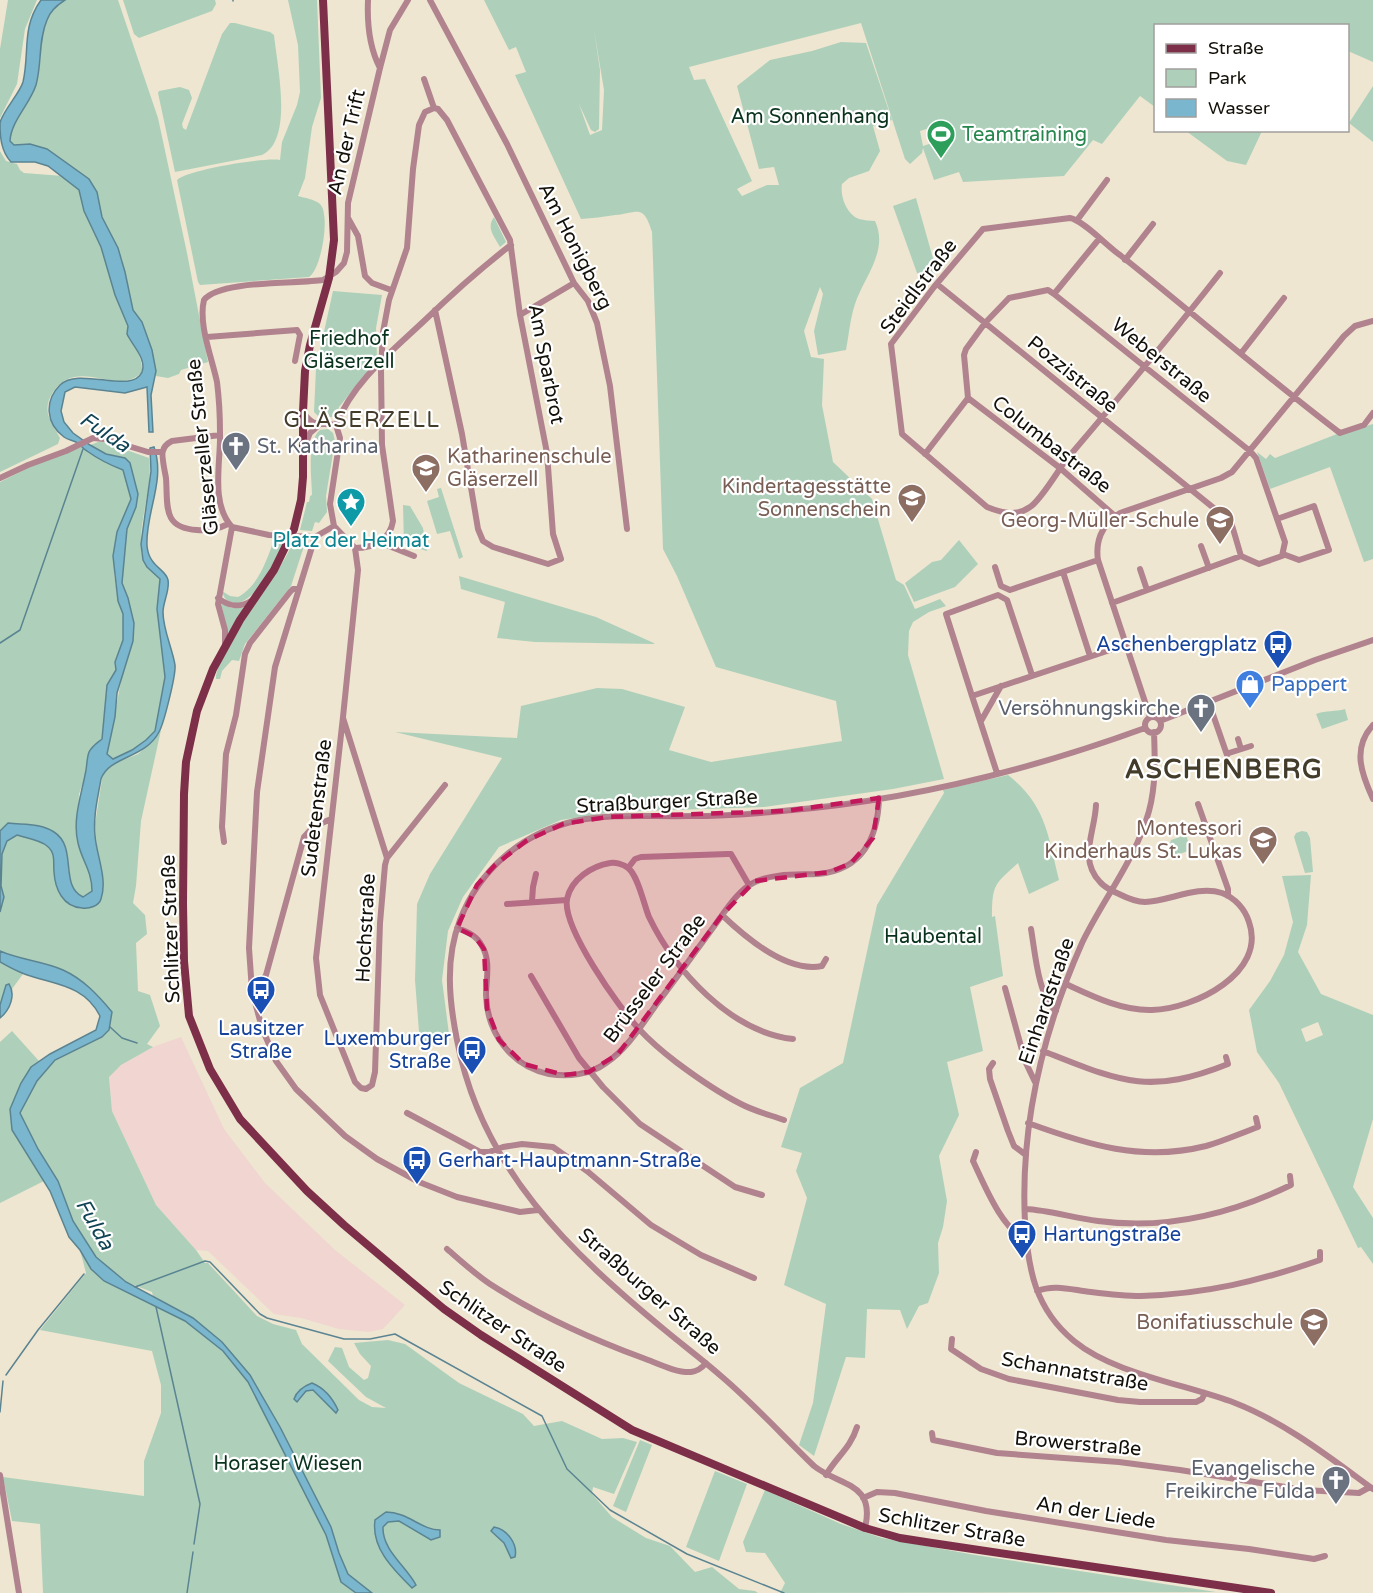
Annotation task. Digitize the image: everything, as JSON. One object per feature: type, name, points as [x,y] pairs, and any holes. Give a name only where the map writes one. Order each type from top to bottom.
[{"type":"main road","name":"Schlitzer Straße","points":[[323,0],[334,223],[331,263],[307,358],[301,500],[294,529],[274,570],[224,646],[213,669],[200,704],[186,762],[184,961],[189,1016],[210,1069],[240,1119],[325,1209],[444,1309],[623,1425],[866,1528],[900,1538],[1271,1593]]},
{"type":"street","points":[[368,0],[369,37],[380,68]]},
{"type":"street","name":"An der Trift","points":[[316,281],[323,280],[336,272],[344,263],[348,252],[348,203],[380,68],[390,30],[408,0]]},
{"type":"street","name":"Am Honigberg","points":[[430,0],[507,144],[574,283],[588,300],[597,323],[610,386],[627,529]]},
{"type":"street","points":[[424,79],[434,108],[425,112],[419,125],[407,248],[386,310],[381,362],[382,445],[393,521],[389,534],[379,542],[356,548],[334,526],[330,504],[340,438],[336,425],[343,407],[356,388],[381,362],[435,310],[511,245]]},
{"type":"street","name":"Am Sparbrot","points":[[434,108],[438,109],[447,120],[509,235],[520,315],[547,453],[552,524],[561,560],[548,564],[492,547],[483,541],[478,529],[462,434],[435,310]]},
{"type":"street","points":[[1107,180],[1078,219],[1099,239],[1340,433],[1364,425],[1373,413]]},
{"type":"street","points":[[348,218],[358,236],[365,276],[372,283],[392,290]]},
{"type":"street","name":"Steidlstraße","points":[[1078,219],[1070,218],[983,229],[891,344],[902,434],[987,507],[1004,514],[1018,513],[1031,507],[1060,468],[1190,312]]},
{"type":"street","points":[[1125,260],[1153,224]]},
{"type":"street","points":[[925,454],[968,398],[964,356],[966,349],[985,323],[1009,298],[1048,290],[1054,294],[1099,239]]},
{"type":"street","points":[[1190,312],[1220,273]]},
{"type":"street","name":"Gläserzeller Straße","points":[[224,646],[225,630],[219,611],[218,598],[230,526],[222,506],[218,478],[220,435],[217,384],[207,337],[203,303],[211,292],[234,287],[316,281]]},
{"type":"street","points":[[520,315],[574,283]]},
{"type":"street","name":"Pozzistraße","points":[[937,284],[1230,522],[1240,556]]},
{"type":"street","name":"Weberstraße","points":[[1054,294],[1250,451]]},
{"type":"street","points":[[1242,352],[1284,298]]},
{"type":"street","points":[[1150,717],[1098,560],[1099,538],[1104,527],[1115,516],[1227,475],[1236,468],[1349,331],[1362,323],[1373,321]]},
{"type":"street","points":[[207,337],[297,330],[300,335],[296,361]]},
{"type":"street","name":"Columbastraße","points":[[968,398],[1060,468],[1115,516]]},
{"type":"street","points":[[303,412],[311,422],[318,426],[336,425]]},
{"type":"street","points":[[304,448],[310,433],[318,426]]},
{"type":"street","points":[[0,478],[90,439],[105,439],[148,452],[159,452],[172,441],[220,435]]},
{"type":"street","points":[[1250,451],[1256,458],[1285,542],[1283,554]]},
{"type":"street","points":[[159,452],[171,519],[176,526],[185,530],[218,529],[230,526],[278,535],[315,537],[334,526]]},
{"type":"street","points":[[1112,603],[1240,556],[1259,564],[1283,554],[1299,560],[1329,550],[1314,506],[1277,519]]},
{"type":"street","points":[[315,537],[275,667],[257,792],[249,911],[249,948],[252,991],[262,1028],[282,1070],[306,1100],[361,1148],[407,1177],[448,1194],[520,1212],[538,1210]]},
{"type":"street","points":[[379,542],[414,556]]},
{"type":"street","points":[[1201,546],[1209,568]]},
{"type":"street","name":"Sudetenstraße","points":[[356,548],[357,578],[316,975],[328,1017],[355,1082],[361,1088],[366,1089]]},
{"type":"street","points":[[995,567],[1001,586],[1010,590],[1098,560]]},
{"type":"street","points":[[1140,569],[1147,590]]},
{"type":"street","points":[[1063,572],[1090,656]]},
{"type":"street","points":[[224,842],[222,827],[226,754],[236,715],[247,648],[290,592],[293,589],[299,589]]},
{"type":"street","points":[[997,773],[946,614],[998,595],[1007,600],[1032,675]]},
{"type":"street","points":[[218,598],[229,605],[238,606],[254,599]]},
{"type":"street","points":[[1160,721],[1373,640]]},
{"type":"street","points":[[972,696],[1125,645]]},
{"type":"street","points":[[981,721],[1001,686]]},
{"type":"street","points":[[1209,703],[1226,754],[1251,746]]},
{"type":"street","points":[[343,717],[387,858]]},
{"type":"street","points":[[1150,717],[1156,717],[1160,721],[1160,728],[1154,732],[1149,732],[1145,728],[1145,721],[1150,717]]},
{"type":"street","points":[[1373,725],[1364,735],[1360,749],[1361,763],[1373,799]]},
{"type":"street","name":"Straßburger Straße","points":[[863,1498],[854,1486],[826,1475],[811,1463],[756,1407],[592,1267],[538,1210],[496,1150],[470,1091],[454,1028],[450,972],[451,952],[457,928],[477,885],[495,865],[526,841],[563,824],[607,817],[723,815],[785,811],[879,798],[997,773],[1056,757],[1145,728]]},
{"type":"street","name":"Einhardstraße","points":[[1154,732],[1154,780],[1149,812],[1138,840],[1084,940],[1043,1051],[1028,1124],[1026,1155],[1024,1209],[1030,1270],[1037,1291],[1054,1321],[1088,1352],[1113,1364],[1246,1408],[1289,1430],[1371,1488]]},
{"type":"street","points":[[1238,739],[1241,749]]},
{"type":"street","name":"Hochstraße","points":[[366,1089],[372,1085],[375,1072],[380,923],[387,858],[445,785]]},
{"type":"street","points":[[628,868],[635,859],[641,856],[728,854],[731,855],[749,885],[769,877],[830,872],[851,863],[867,848],[873,838],[878,820],[879,798]]},
{"type":"street","points":[[1198,804],[1228,889],[1228,897]]},
{"type":"street","points":[[1066,984],[1121,1006],[1145,1010],[1180,1006],[1215,991],[1228,981],[1246,960],[1254,941],[1246,913],[1220,892],[1201,892],[1146,902],[1127,898],[1099,881],[1089,863],[1088,847],[1096,821],[1096,805]]},
{"type":"street","points":[[252,991],[260,985],[266,975],[304,837],[313,827],[331,819]]},
{"type":"street","points":[[784,1120],[742,1105],[693,1075],[639,1029],[596,972],[568,914],[567,900],[578,879],[588,872],[611,863],[628,868],[656,930],[682,970],[729,1012],[763,1031],[780,1038],[794,1040]]},
{"type":"street","points":[[532,901],[536,874]]},
{"type":"street","name":"Brüsseler Straße","points":[[457,928],[474,936],[484,949],[487,968],[486,1001],[489,1016],[494,1033],[504,1048],[524,1064],[543,1072],[564,1075],[589,1072],[604,1065],[618,1054],[639,1029],[722,915],[749,885]]},
{"type":"street","points":[[507,904],[567,900]]},
{"type":"street","points":[[722,915],[762,948],[789,961],[811,968],[822,966],[826,959]]},
{"type":"street","points":[[1031,929],[1047,1001],[1056,1011]]},
{"type":"street","points":[[531,976],[568,1043],[589,1072],[640,1124],[735,1187],[762,1195]]},
{"type":"street","points":[[1005,988],[1025,1061],[1036,1082]]},
{"type":"street","points":[[1043,1051],[1110,1076],[1155,1083],[1173,1082],[1203,1074],[1228,1064],[1226,1057]]},
{"type":"street","points":[[993,1063],[989,1069],[990,1079],[1008,1131],[1014,1146],[1026,1155]]},
{"type":"street","points":[[407,1113],[480,1152],[522,1144],[553,1147],[587,1171],[651,1225],[701,1255],[754,1278]]},
{"type":"street","points":[[1028,1124],[1096,1146],[1118,1151],[1148,1153],[1182,1151],[1222,1141],[1258,1127],[1256,1119]]},
{"type":"street","points":[[976,1152],[973,1161],[998,1210],[1015,1234],[1026,1239]]},
{"type":"street","points":[[1024,1209],[1120,1224],[1173,1222],[1219,1214],[1261,1199],[1291,1185],[1290,1176]]},
{"type":"street","points":[[447,1249],[488,1282],[520,1302],[598,1341],[686,1372],[696,1371],[706,1363]]},
{"type":"street","points":[[1037,1291],[1054,1287],[1138,1296],[1202,1292],[1251,1282],[1299,1268],[1320,1260],[1320,1252]]},
{"type":"street","name":"Schannatstraße","points":[[952,1339],[951,1349],[973,1365],[996,1376],[1024,1383],[1140,1402],[1194,1402],[1202,1399],[1205,1393]]},
{"type":"street","points":[[826,1475],[833,1463],[850,1444],[857,1427]]},
{"type":"street","name":"Browerstraße","points":[[932,1433],[933,1440],[998,1453],[1139,1464],[1304,1491],[1359,1493],[1371,1488]]},
{"type":"street","points":[[0,1474],[19,1593]]},
{"type":"street","name":"An der Liede","points":[[863,1498],[878,1492],[895,1493],[986,1511],[1166,1540],[1314,1559],[1325,1557]]},
{"type":"street","points":[[863,1498],[866,1528]]},
{"type":"highlighted area","points":[[879,798],[873,838],[851,863],[830,872],[755,881],[722,915],[618,1054],[589,1072],[564,1075],[524,1064],[499,1040],[487,1009],[484,949],[475,937],[457,928],[477,885],[495,865],[526,841],[563,824],[607,817],[785,811]]},
{"type":"shaded area","points":[[181,1037],[224,1129],[265,1183],[335,1250],[405,1305],[383,1329],[369,1332],[339,1329],[301,1318],[274,1314],[208,1251],[196,1250],[156,1205],[112,1111],[109,1076],[121,1065],[153,1047]]},
{"type":"green space","points":[[8,0],[37,0],[25,29],[17,84],[0,118],[0,49]]},
{"type":"green space","points":[[66,0],[118,0],[158,118],[208,362],[181,370],[179,374],[168,378],[156,376],[151,347],[142,322],[133,310],[122,259],[102,216],[97,192],[93,185],[47,149],[30,144],[14,145],[10,141],[14,126],[36,85],[42,36],[47,20],[50,13]]},
{"type":"green space","points":[[123,0],[215,0],[216,4],[212,11],[139,38],[134,34]]},
{"type":"green space","points":[[288,0],[317,0],[321,98],[312,127],[305,178],[298,196],[318,202],[323,210],[325,230],[321,254],[309,277],[200,285],[177,180],[195,172],[227,165],[259,160],[280,160],[282,142],[300,92],[298,45]]},
{"type":"green space","name":"Am Sonnenhang","points":[[484,0],[1373,0],[1373,62],[1349,51],[1349,24],[1154,24],[1154,106],[1140,96],[1102,144],[1093,140],[1064,176],[963,182],[959,172],[934,180],[923,148],[922,153],[910,164],[905,159],[861,23],[689,67],[694,80],[705,79],[752,181],[737,189],[742,196],[767,185],[779,185],[774,167],[759,169],[737,86],[770,60],[841,42],[866,43],[892,120],[873,126],[880,151],[869,171],[849,178],[842,184],[842,189],[845,204],[854,217],[875,221],[879,232],[877,253],[855,304],[846,350],[818,355],[814,331],[823,294],[820,287],[804,331],[811,357],[824,359],[822,405],[833,462],[872,499],[896,580],[904,585],[915,609],[940,599],[946,606],[929,612],[913,622],[909,631],[908,655],[944,779],[893,789],[764,807],[613,812],[561,820],[499,847],[463,897],[448,931],[442,980],[449,1034],[420,1045],[415,980],[417,904],[430,874],[502,758],[395,732],[517,738],[521,706],[597,688],[622,689],[685,707],[669,750],[711,762],[842,741],[836,701],[716,667],[663,549],[652,232],[646,217],[639,212],[581,219],[515,75],[526,72],[516,47],[509,50]],"holes":[[[594,30],[604,90],[602,130],[590,135],[579,104],[591,130],[595,132],[599,129],[600,70]],[[943,124],[947,138],[923,146],[920,131]]]},
{"type":"green space","points":[[230,23],[270,32],[274,35],[281,101],[278,134],[272,147],[262,155],[175,172],[158,93],[180,87],[189,90],[192,98],[182,124],[186,130],[222,34]]},
{"type":"green space","points":[[1373,86],[1373,142],[1349,123]]},
{"type":"green space","points":[[1187,132],[1262,132],[1246,165],[1227,161]]},
{"type":"green space","points":[[0,151],[6,161],[17,164],[24,173],[63,176],[79,190],[84,211],[101,247],[115,295],[128,326],[127,335],[140,357],[142,372],[132,379],[121,381],[86,376],[74,377],[63,382],[53,392],[48,405],[49,416],[60,438],[58,444],[0,472]]},
{"type":"green space","points":[[916,198],[936,269],[933,277],[922,277],[917,273],[893,206]]},
{"type":"green space","points":[[494,217],[506,242],[500,247],[491,228]]},
{"type":"green space","name":"Friedhof Gläserzell","points":[[333,291],[382,295],[376,328],[377,360],[339,407],[336,417],[319,417],[314,412],[316,368]]},
{"type":"green space","points":[[1373,424],[1373,559],[1364,562],[1330,467],[1270,489],[1257,452],[1266,459],[1270,454],[1275,458],[1337,434]]},
{"type":"green space","points":[[328,429],[333,433],[335,441],[326,496],[327,512],[319,523],[315,522],[312,531],[300,530],[307,502],[312,495],[311,452],[313,443],[320,430]]},
{"type":"green space","points":[[101,441],[149,458],[149,484],[142,525],[141,551],[145,565],[160,579],[157,609],[165,677],[155,731],[132,750],[113,759],[107,754],[123,671],[128,598],[122,583],[127,529],[136,507],[138,494],[130,463],[125,458],[106,454],[90,445]]},
{"type":"green space","points":[[81,447],[123,470],[131,499],[117,532],[114,573],[118,601],[123,614],[123,640],[115,662],[116,670],[107,685],[102,739],[93,746],[88,754],[84,780],[79,794],[77,841],[90,870],[92,891],[83,897],[75,890],[71,881],[66,849],[60,839],[49,831],[26,824],[9,823],[0,831],[0,482],[32,466]]},
{"type":"green space","points":[[441,488],[463,557],[459,559],[450,531],[437,534],[427,501],[439,497],[437,489]]},
{"type":"green space","points":[[403,505],[410,506],[423,528],[427,551],[404,544]]},
{"type":"green space","points":[[274,540],[285,541],[258,588],[243,601],[235,603],[226,600],[222,591],[230,596],[238,597],[251,587],[261,572]]},
{"type":"green space","points":[[294,540],[306,540],[291,586],[245,644],[239,661],[232,660],[222,671],[220,679],[216,679],[224,656]]},
{"type":"green space","points":[[959,540],[978,564],[955,587],[914,602],[905,583],[932,562],[941,560]]},
{"type":"green space","points":[[459,576],[596,617],[656,644],[535,642],[497,638],[505,602],[461,589]]},
{"type":"green space","points":[[221,603],[231,608],[244,608],[228,633]]},
{"type":"green space","points":[[1345,709],[1348,720],[1322,729],[1316,714]]},
{"type":"green space","name":"Horaser Wiesen","points":[[161,730],[141,821],[133,903],[145,915],[147,934],[136,943],[138,991],[150,995],[160,1026],[147,1044],[153,1047],[121,1065],[109,1077],[112,1111],[156,1205],[205,1263],[208,1263],[257,1316],[273,1324],[296,1330],[302,1344],[359,1400],[372,1407],[386,1408],[366,1397],[328,1361],[335,1347],[342,1348],[349,1367],[364,1380],[368,1378],[371,1366],[354,1343],[388,1340],[405,1344],[459,1383],[523,1414],[534,1426],[562,1421],[602,1439],[623,1438],[637,1442],[614,1494],[593,1487],[592,1494],[612,1517],[646,1538],[670,1546],[695,1572],[712,1567],[739,1589],[758,1593],[43,1593],[40,1524],[12,1521],[3,1477],[144,1496],[144,1461],[161,1413],[161,1385],[152,1351],[40,1330],[86,1273],[80,1250],[91,1269],[155,1305],[152,1292],[126,1282],[96,1257],[73,1221],[58,1181],[38,1149],[20,1113],[37,1081],[55,1060],[102,1037],[109,1030],[112,1012],[39,963],[10,956],[0,951],[0,912],[4,897],[1,886],[2,854],[7,841],[17,835],[41,842],[52,852],[56,884],[63,899],[78,908],[90,907],[100,902],[102,875],[95,824],[103,773],[113,764],[138,754],[154,740]]},
{"type":"green space","name":"Haubental","points":[[1008,775],[1021,786],[1044,822],[1059,880],[1029,894],[1018,863],[996,886],[992,917],[995,916],[1003,976],[970,987],[983,1051],[947,1062],[959,1115],[939,1156],[947,1201],[938,1243],[939,1273],[928,1303],[919,1306],[907,1329],[900,1310],[867,1309],[865,1358],[846,1357],[814,1456],[799,1445],[813,1403],[826,1304],[784,1285],[807,1198],[796,1171],[802,1153],[781,1147],[800,1088],[843,1063],[877,905],[944,793],[943,790]]},
{"type":"green space","points":[[1307,832],[1310,838],[1313,872],[1305,873],[1294,837],[1296,833]]},
{"type":"green space","points":[[1186,835],[1191,850],[1165,859],[1171,840]]},
{"type":"green space","points":[[1311,875],[1307,925],[1298,952],[1321,994],[1373,1015],[1373,1119],[1353,1187],[1373,1218],[1373,1264],[1361,1247],[1358,1248],[1279,1083],[1257,1052],[1249,1010],[1270,981],[1284,955],[1293,922],[1282,876]],"holes":[[[1318,1022],[1323,1035],[1306,1042],[1301,1029]]]},
{"type":"green space","points":[[0,962],[23,974],[12,989],[9,984],[6,985],[0,1005]]},
{"type":"green space","points":[[12,1031],[39,1061],[31,1067],[21,1083],[10,1109],[12,1130],[44,1181],[0,1203],[0,1042]]},
{"type":"green space","points":[[640,1440],[652,1445],[626,1512],[613,1506]]},
{"type":"green space","points":[[715,1471],[747,1484],[719,1561],[686,1547]]},
{"type":"green space","points":[[765,1490],[841,1524],[882,1538],[975,1555],[1216,1592],[780,1593],[785,1583],[765,1553],[746,1552],[743,1542]]},
{"type":"water","points":[[41,0],[65,0],[54,8],[47,20],[42,36],[36,85],[14,126],[10,141],[14,145],[30,144],[47,149],[89,179],[97,192],[102,217],[118,248],[133,310],[142,322],[152,350],[156,371],[151,395],[153,432],[149,432],[147,387],[125,393],[75,387],[65,392],[61,411],[64,422],[73,433],[106,454],[125,458],[130,463],[138,494],[136,507],[127,529],[122,583],[134,623],[133,641],[117,693],[115,717],[107,754],[113,759],[132,750],[155,731],[165,677],[157,609],[160,579],[143,560],[141,544],[151,471],[150,448],[154,447],[158,472],[147,546],[151,559],[168,580],[163,619],[175,670],[164,719],[153,741],[137,753],[111,766],[101,779],[95,828],[103,883],[103,891],[98,904],[85,908],[75,907],[65,901],[56,885],[54,858],[50,849],[41,842],[17,835],[7,841],[2,854],[1,886],[4,897],[0,912],[0,831],[8,823],[38,826],[54,832],[65,847],[70,876],[76,892],[83,897],[92,891],[78,843],[76,825],[88,754],[93,746],[102,739],[107,685],[116,670],[115,662],[123,640],[123,614],[118,601],[113,556],[117,532],[131,499],[123,470],[100,459],[58,432],[51,419],[49,405],[55,391],[69,380],[79,378],[128,381],[136,378],[142,372],[143,367],[141,357],[127,334],[128,326],[115,295],[101,247],[84,211],[79,190],[48,166],[35,162],[11,162],[2,144],[0,123],[23,82],[28,30]]},
{"type":"water","points":[[0,951],[55,967],[70,974],[90,988],[112,1012],[109,1030],[102,1037],[55,1060],[37,1081],[20,1113],[38,1149],[58,1181],[73,1221],[96,1257],[126,1282],[193,1318],[222,1342],[250,1375],[280,1427],[331,1527],[348,1574],[372,1593],[356,1593],[341,1582],[326,1535],[248,1382],[223,1351],[185,1321],[104,1281],[91,1269],[69,1237],[50,1191],[12,1130],[10,1109],[31,1067],[50,1054],[96,1030],[100,1016],[93,1005],[76,991],[22,973],[0,962]]},
{"type":"water","points":[[9,984],[12,993],[11,1002],[7,1011],[0,1018],[0,1005],[6,985]]},
{"type":"water","points":[[312,1383],[331,1398],[338,1410],[336,1413],[313,1390],[306,1391],[297,1402],[294,1399],[301,1389]]},
{"type":"water","points":[[386,1512],[401,1515],[427,1527],[440,1530],[440,1537],[431,1540],[399,1521],[388,1522],[383,1527],[386,1543],[416,1585],[412,1588],[385,1557],[376,1540],[375,1520]]},
{"type":"water","points":[[494,1527],[507,1534],[513,1542],[515,1557],[511,1558],[504,1543],[491,1531]]},
{"type":"waterway","points":[[0,643],[20,630],[83,449]]},
{"type":"waterway","points":[[110,1027],[122,1038],[137,1043]]},
{"type":"waterway","points":[[135,1287],[205,1261],[210,1262],[260,1314],[267,1318],[344,1339],[370,1339],[395,1334],[542,1416],[567,1469],[610,1510],[687,1554],[784,1593]]},
{"type":"waterway","points":[[6,1375],[38,1330],[84,1274]]},
{"type":"waterway","points":[[156,1307],[200,1504],[194,1544]]},
{"type":"waterway","points":[[0,1412],[3,1381]]},
{"type":"waterway","points":[[187,1593],[193,1552]]},
{"type":"place","name":"Teamtraining","points":[[941,160]]},
{"type":"place","name":"St. Katharina","points":[[236,472]]},
{"type":"place","name":"Katharinenschule Gläserzell","points":[[426,494]]},
{"type":"place","name":"Kindertagesstätte Sonnenschein","points":[[912,524]]},
{"type":"place","name":"Platz der Heimat","points":[[351,528]]},
{"type":"place","name":"Georg-Müller-Schule","points":[[1220,546]]},
{"type":"place","name":"Aschenbergplatz","points":[[1278,670]]},
{"type":"place","name":"Pappert","points":[[1250,710]]},
{"type":"place","name":"Versöhnungskirche","points":[[1201,734]]},
{"type":"place","name":"Montessori Kinderhaus St. Lukas","points":[[1263,866]]},
{"type":"place","name":"Lausitzer Straße","points":[[261,1016]]},
{"type":"place","name":"Luxemburger Straße","points":[[472,1076]]},
{"type":"place","name":"Gerhart-Hauptmann-Straße","points":[[417,1186]]},
{"type":"place","name":"Hartungstraße","points":[[1022,1260]]},
{"type":"place","name":"Bonifatiusschule","points":[[1314,1348]]},
{"type":"place","name":"Evangelische Freikirche Fulda","points":[[1336,1506]]},
{"type":"district","name":"GLÄSERZELL","points":[[362,419]]},
{"type":"district","name":"ASCHENBERG","points":[[1224,769]]},
{"type":"water label","name":"Fulda","points":[[105,432]]},
{"type":"water label","name":"Fulda","points":[[95,1224]]}]
